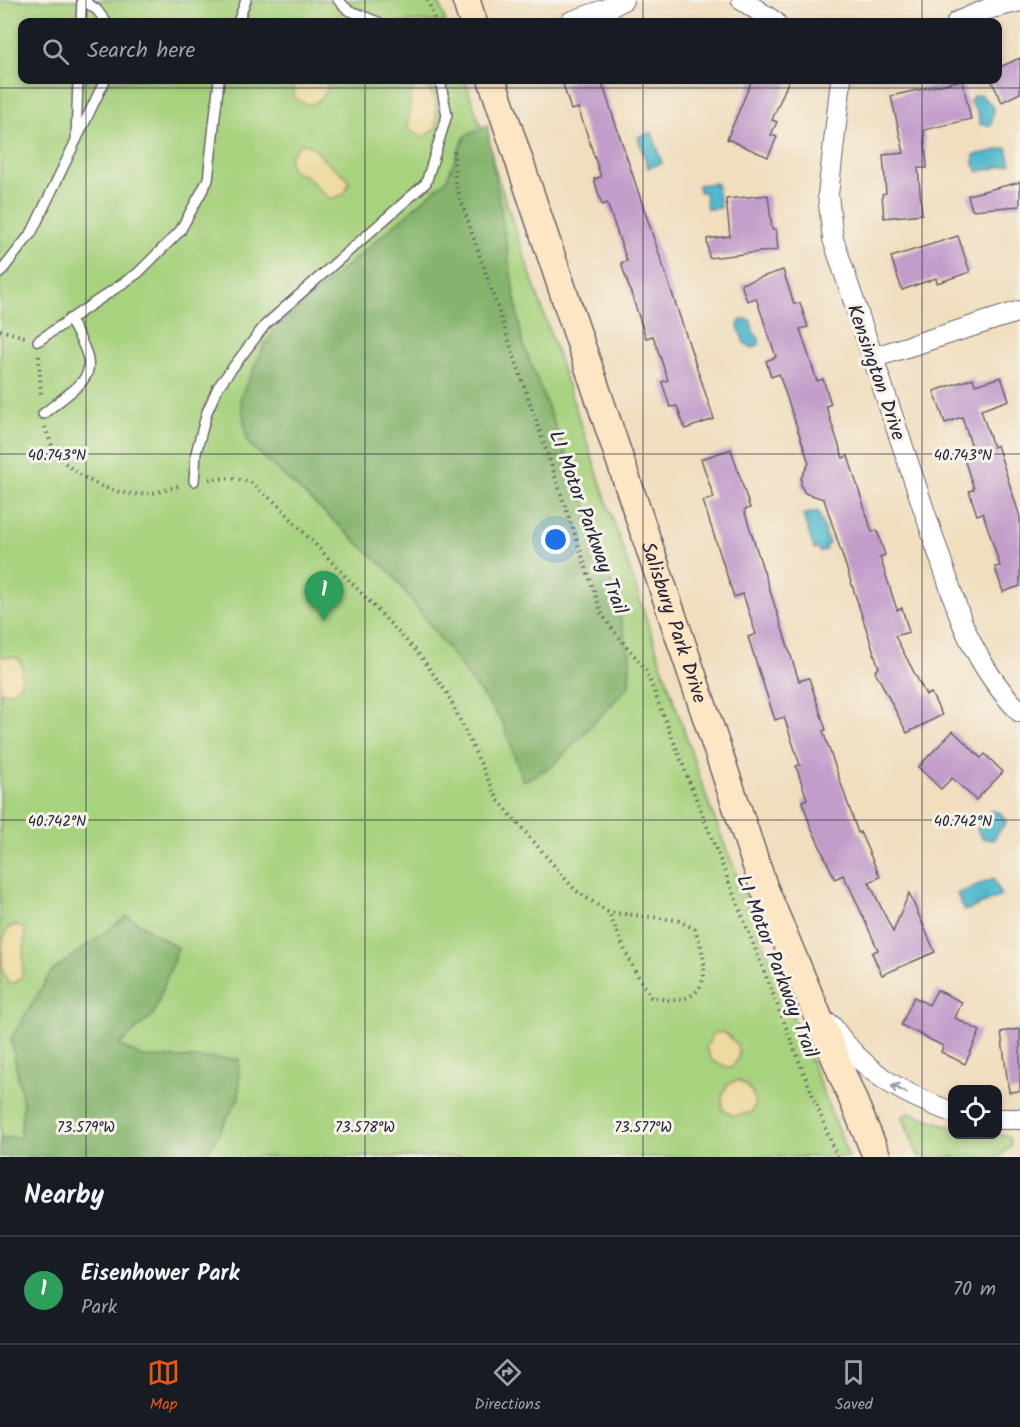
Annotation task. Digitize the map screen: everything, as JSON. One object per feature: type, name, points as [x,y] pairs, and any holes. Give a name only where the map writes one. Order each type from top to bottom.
[{"type":"main road","points":[[466,0],[472,18]]},
{"type":"main road","name":"Salisbury Park Drive","points":[[493,84],[764,888],[877,1157]]},
{"type":"street","points":[[581,18],[609,8],[623,0]]},
{"type":"street","points":[[742,0],[769,18]]},
{"type":"street","points":[[967,18],[988,9],[1020,1]]},
{"type":"street","name":"Kensington Drive","points":[[841,84],[829,183],[829,219],[840,265],[961,620],[985,671],[996,687],[1020,712]]},
{"type":"street","points":[[872,358],[1020,311]]},
{"type":"street","points":[[809,995],[848,1050],[879,1078],[948,1110]]},
{"type":"street","points":[[1002,1119],[1020,1119]]},
{"type":"lane","points":[[81,18],[82,0]]},
{"type":"lane","points":[[82,0],[97,10],[103,18]]},
{"type":"lane","points":[[239,18],[246,0]]},
{"type":"lane","points":[[338,0],[348,10],[368,18]]},
{"type":"lane","points":[[75,144],[78,84]]},
{"type":"lane","points":[[0,273],[32,232],[103,84]]},
{"type":"lane","points":[[38,341],[138,273],[180,231],[208,180],[219,84]]},
{"type":"lane","points":[[194,481],[196,453],[207,412],[218,387],[265,325],[426,183],[447,115],[441,84]]},
{"type":"lane","points":[[43,414],[86,380],[90,368],[86,348],[69,319]]},
{"type":"path","points":[[428,0],[434,18]]},
{"type":"path","name":"LI Motor Parkway Trail","points":[[455,144],[455,183],[602,614],[646,671],[837,1157]]},
{"type":"path","points":[[0,330],[38,341],[43,414],[53,449],[65,464],[112,489],[142,495],[194,481],[230,478],[250,482],[277,504],[418,653],[447,693],[498,800],[575,890],[608,912],[677,920],[696,929],[703,951],[706,974],[694,993],[675,1000],[651,997],[633,968],[608,912]]},
{"type":"green space","points":[[0,0],[438,0],[445,18],[18,18],[18,84],[466,84],[709,805],[849,1157],[0,1157]]},
{"type":"green space","points":[[487,125],[522,341],[599,538],[630,655],[629,686],[553,766],[523,781],[503,723],[392,574],[248,443],[240,398],[265,344],[278,326],[446,180],[465,136]]},
{"type":"green space","points":[[127,916],[178,948],[153,1015],[119,1045],[142,1057],[239,1059],[239,1097],[209,1151],[201,1157],[0,1157],[0,1138],[20,1137],[23,1103],[11,1039],[51,972]]},
{"type":"green space","points":[[910,1113],[948,1126],[948,1139],[1002,1139],[1002,1135],[1006,1135],[1010,1139],[1011,1146],[999,1157],[919,1157],[902,1116]]},
{"type":"sand","points":[[293,84],[327,84],[328,89],[321,98],[313,103],[305,103],[295,98]]},
{"type":"sand","points":[[417,85],[429,90],[433,95],[436,108],[436,128],[424,137],[411,132],[408,126],[411,92]]},
{"type":"sand","points":[[302,143],[312,146],[325,161],[347,177],[349,183],[344,194],[330,199],[306,176],[297,173],[290,166],[290,155]]},
{"type":"sand","points":[[0,656],[18,658],[23,668],[21,683],[11,692],[0,692]]},
{"type":"sand","points":[[15,925],[22,927],[25,931],[22,977],[15,983],[8,983],[3,971],[2,949],[7,929]]},
{"type":"sand","points":[[723,1032],[733,1040],[738,1048],[738,1058],[731,1068],[712,1061],[706,1048],[714,1033]]},
{"type":"sand","points":[[738,1080],[752,1093],[754,1107],[752,1112],[733,1116],[722,1109],[722,1096],[727,1085]]},
{"type":"water","points":[[981,95],[994,108],[991,126],[980,124],[978,113],[970,102],[973,96]]},
{"type":"water","points":[[652,132],[662,163],[648,168],[638,137]]},
{"type":"water","points":[[1007,148],[1011,164],[978,172],[974,164],[974,155]]},
{"type":"water","points":[[717,183],[720,208],[707,209],[705,192],[699,192],[698,185]]},
{"type":"water","points":[[746,319],[751,321],[753,331],[759,339],[759,344],[753,348],[744,343],[738,326],[740,321]]},
{"type":"water","points":[[818,511],[829,544],[825,546],[826,550],[820,552],[818,548],[814,549],[803,515]]},
{"type":"water","points":[[990,811],[1000,812],[1006,822],[993,840],[982,838],[977,829]]},
{"type":"water","points":[[993,878],[1001,896],[965,911],[957,894]]},
{"type":"building","points":[[1020,58],[1020,93],[1002,102],[993,84],[1002,84],[1002,66]]},
{"type":"building","points":[[563,84],[602,84],[714,419],[685,429],[677,406],[670,407],[662,382],[668,380],[653,336],[646,338],[621,263],[627,261],[607,203],[602,205],[594,179],[601,177],[586,131],[578,108],[571,110]]},
{"type":"building","points":[[750,84],[787,84],[772,120],[777,122],[771,135],[777,137],[768,157],[727,139]]},
{"type":"building","points":[[944,84],[963,84],[971,119],[924,130],[927,168],[918,168],[922,214],[884,218],[882,194],[886,193],[883,155],[904,153],[891,96]]},
{"type":"building","points":[[1020,182],[1020,206],[972,210],[968,195]]},
{"type":"building","points":[[768,195],[772,229],[776,229],[778,250],[709,258],[707,239],[730,236],[726,199]]},
{"type":"building","points":[[958,236],[970,272],[937,283],[936,278],[902,290],[891,257]]},
{"type":"building","points":[[783,270],[794,304],[800,303],[808,327],[800,329],[817,381],[823,379],[831,404],[826,406],[843,458],[848,456],[872,532],[877,530],[885,555],[880,557],[897,610],[902,608],[909,632],[895,636],[926,695],[931,693],[942,715],[907,733],[875,671],[879,668],[824,499],[805,493],[801,486],[801,478],[809,463],[779,374],[771,377],[766,361],[776,357],[756,298],[747,301],[741,284]]},
{"type":"building","points":[[1001,377],[1009,400],[981,410],[993,447],[997,445],[1020,517],[1020,586],[1003,592],[995,567],[1000,566],[983,513],[977,515],[969,491],[974,489],[963,456],[974,453],[962,417],[945,423],[934,391],[973,378],[975,385]]},
{"type":"building","points":[[731,449],[750,508],[744,510],[799,681],[809,678],[826,730],[823,731],[858,833],[860,832],[880,877],[869,882],[893,932],[909,893],[935,952],[882,975],[872,953],[878,950],[851,890],[843,875],[835,879],[810,825],[802,801],[807,799],[796,766],[800,765],[784,717],[775,720],[748,637],[756,634],[743,594],[734,597],[703,501],[714,498],[701,459]]},
{"type":"building","points":[[953,731],[981,758],[985,754],[1003,772],[976,800],[952,778],[941,789],[918,767]]},
{"type":"building","points":[[937,990],[962,1002],[955,1018],[980,1031],[965,1064],[941,1052],[943,1046],[901,1025],[914,997],[929,1005]]},
{"type":"building","points":[[1020,1029],[1020,1091],[1009,1092],[1001,1032]]},
{"type":"place","name":"Eisenhower Park","points":[[324,621]]}]
